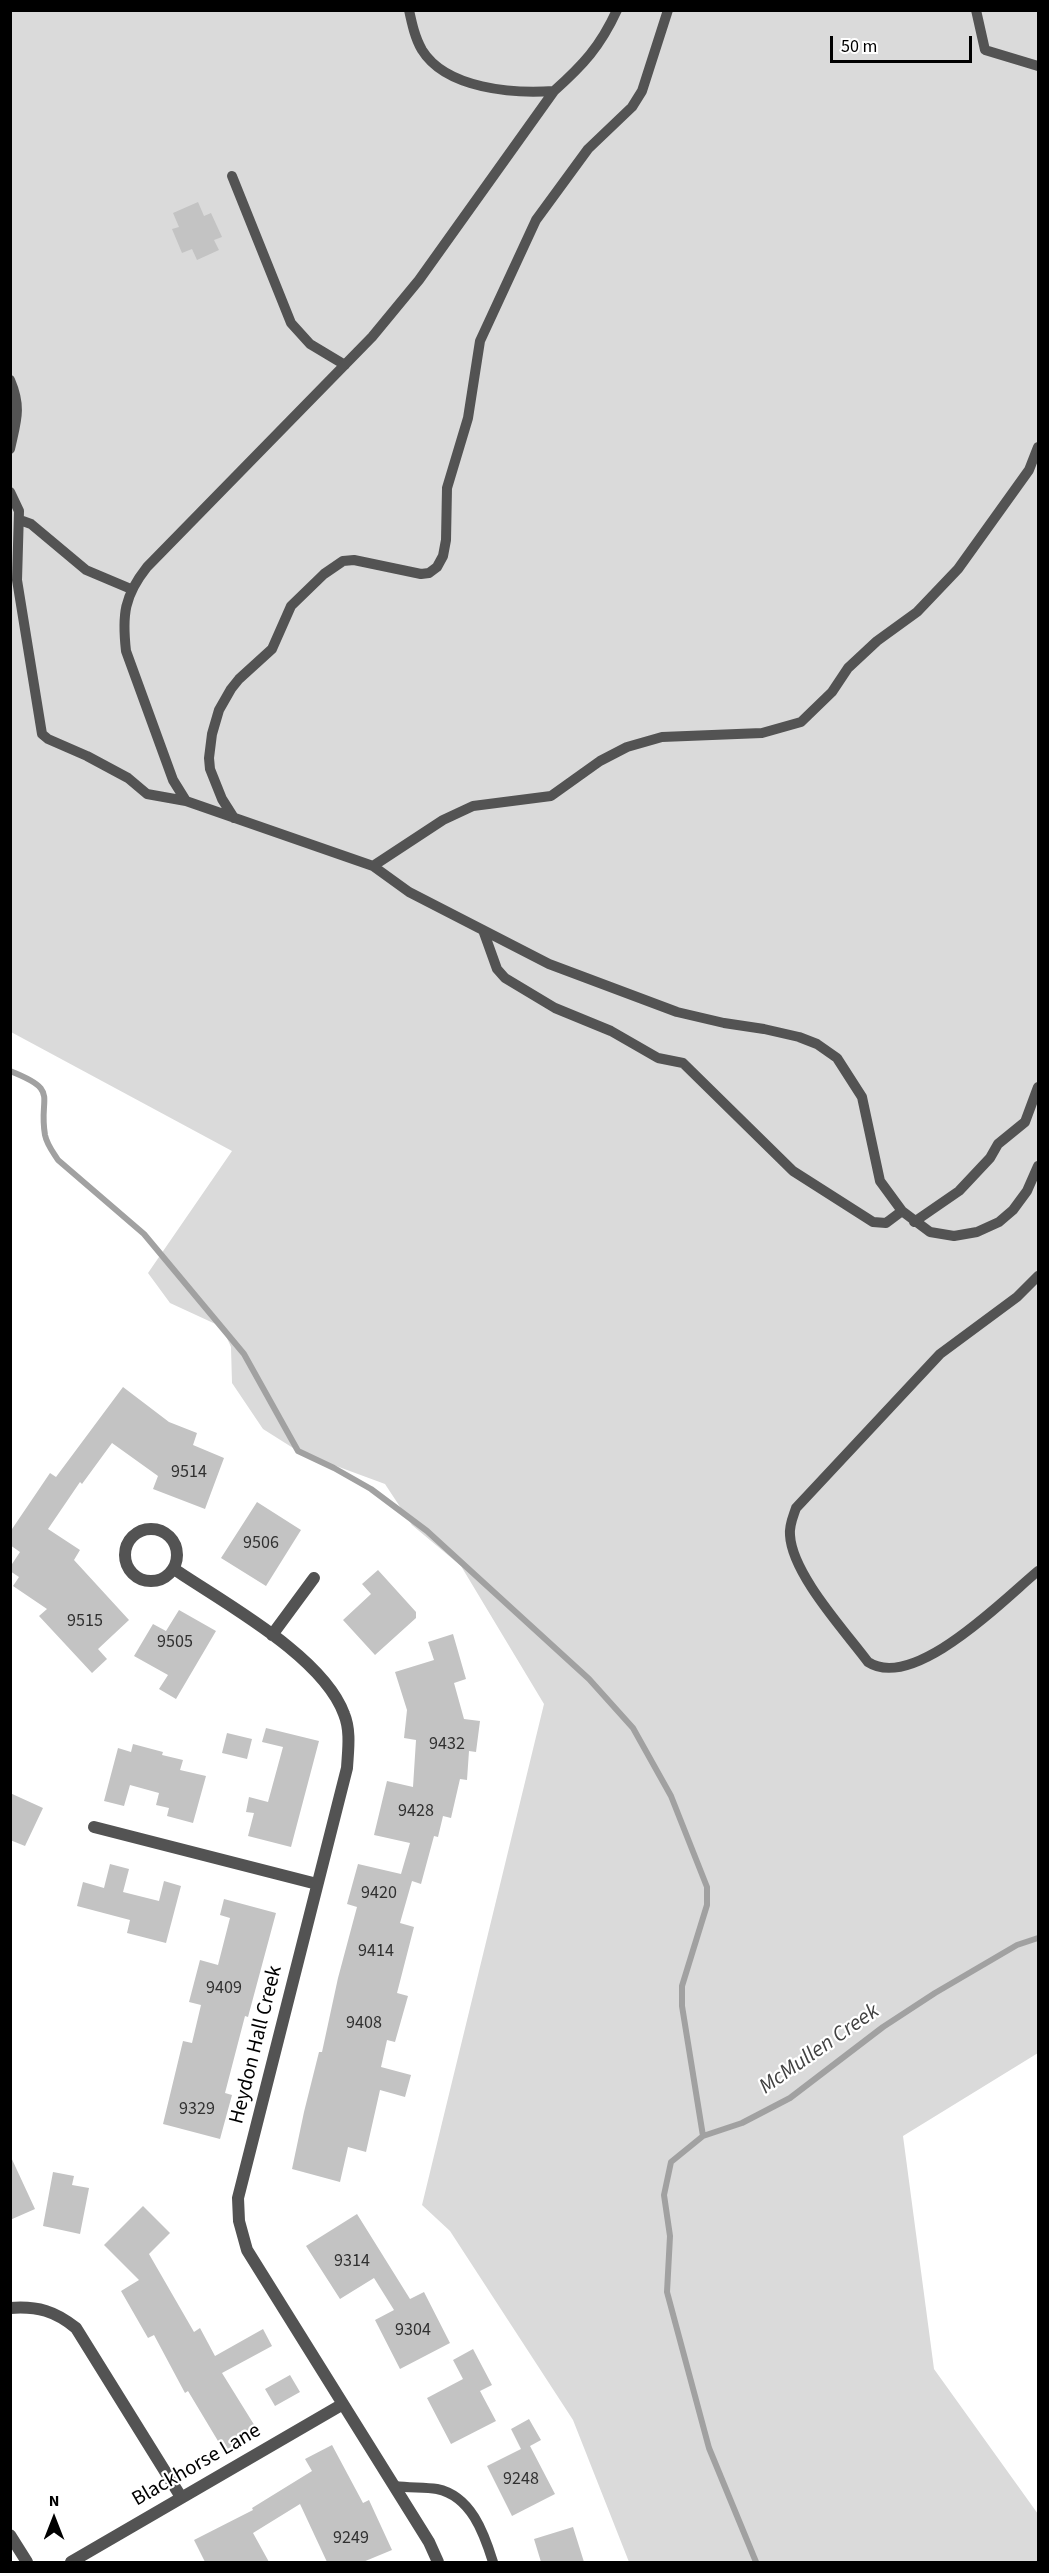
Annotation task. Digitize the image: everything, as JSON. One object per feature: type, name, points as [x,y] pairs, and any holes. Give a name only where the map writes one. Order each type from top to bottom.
[{"type":"street","points":[[145,1529],[155,1529],[165,1533],[173,1540],[177,1549],[178,1560],[174,1569],[167,1577],[157,1581],[147,1582],[137,1578],[129,1571],[125,1562],[124,1551],[128,1541],[135,1533],[145,1529]]},
{"type":"street","name":"Heydon Hall Creek","points":[[174,1569],[273,1635],[323,1677],[337,1697],[347,1723],[350,1740],[347,1768],[238,2198],[239,2222],[247,2250],[395,2486],[429,2542],[438,2562]]},
{"type":"street","points":[[273,1635],[314,1578]]},
{"type":"street","points":[[94,1827],[317,1884]]},
{"type":"street","points":[[10,2308],[38,2308],[60,2315],[76,2328],[181,2497]]},
{"type":"street","name":"Blackhorse Lane","points":[[71,2562],[343,2404]]},
{"type":"street","points":[[10,2535],[27,2562]]},
{"type":"lane","points":[[409,10],[423,50],[434,63],[448,73],[469,82],[499,89],[533,93],[554,91]]},
{"type":"lane","points":[[186,801],[174,780],[126,651],[124,630],[126,606],[131,589],[147,567],[372,337],[419,280],[554,91],[580,67],[603,40],[616,10]]},
{"type":"lane","points":[[234,818],[215,783],[209,758],[212,734],[219,710],[239,679],[272,649],[291,606],[335,564],[354,560],[421,574],[429,573],[437,567],[443,556],[446,540],[447,488],[468,418],[480,341],[536,220],[588,149],[632,107],[642,91],[668,10]]},
{"type":"lane","points":[[976,10],[985,50],[1038,66]]},
{"type":"lane","points":[[232,176],[291,323],[310,344],[345,365]]},
{"type":"lane","points":[[10,380],[18,398],[18,409],[10,449]]},
{"type":"lane","points":[[372,866],[443,820],[473,806],[551,796],[600,761],[627,747],[662,737],[762,733],[801,722],[832,692],[855,662],[877,641],[917,612],[958,569],[1029,470],[1038,447]]},
{"type":"lane","points":[[10,492],[19,511],[20,520],[17,580],[42,734],[48,739],[87,756],[128,778],[147,794],[186,801],[372,866],[409,892],[549,964],[677,1012],[799,1037],[817,1044],[837,1058],[862,1097],[880,1181],[902,1211],[930,1232],[954,1236],[977,1232],[999,1222],[1013,1210],[1027,1191],[1038,1166]]},
{"type":"lane","points":[[20,520],[37,528],[86,570],[131,589]]},
{"type":"lane","points":[[483,930],[497,969],[505,978],[555,1008],[611,1032],[658,1058],[683,1063],[793,1170],[814,1186],[880,1224],[886,1223],[902,1211]]},
{"type":"lane","points":[[914,1222],[959,1191],[990,1158],[998,1144],[1025,1122],[1038,1087]]},
{"type":"lane","points":[[1038,1276],[1017,1297],[940,1354],[796,1508],[791,1521],[790,1536],[795,1556],[807,1582],[868,1662],[878,1668],[901,1668],[925,1659],[952,1642],[1038,1571]]},
{"type":"lane","points":[[395,2486],[435,2489],[459,2498],[482,2529],[493,2562]]},
{"type":"shaded area","points":[[11,11],[1038,11],[1038,2053],[903,2136],[934,2369],[1038,2514],[1038,2562],[629,2562],[573,2420],[450,2231],[422,2205],[544,1704],[461,1566],[412,1525],[385,1484],[301,1453],[263,1429],[232,1383],[231,1347],[222,1327],[170,1303],[148,1273],[232,1151],[11,1032]]},
{"type":"building","points":[[198,202],[204,216],[211,213],[222,237],[214,240],[219,250],[197,260],[192,249],[182,253],[172,229],[179,227],[173,213]]},
{"type":"building","points":[[123,1387],[169,1422],[197,1433],[193,1445],[224,1458],[205,1509],[153,1489],[158,1476],[112,1443],[82,1484],[80,1482],[48,1529],[80,1550],[74,1560],[129,1620],[98,1649],[107,1659],[92,1673],[39,1616],[47,1609],[13,1586],[19,1577],[10,1571],[10,1567],[20,1552],[10,1545],[10,1532],[50,1473],[56,1477]]},
{"type":"building","points":[[257,1502],[301,1530],[266,1586],[221,1558]]},
{"type":"building","points":[[378,1570],[416,1612],[416,1618],[375,1655],[343,1620],[371,1594],[362,1584]]},
{"type":"building","points":[[179,1610],[216,1631],[176,1699],[159,1689],[168,1675],[134,1656],[153,1624],[166,1631]]},
{"type":"building","points":[[453,1634],[466,1679],[454,1683],[464,1719],[480,1721],[476,1752],[469,1751],[467,1780],[460,1779],[451,1818],[443,1816],[438,1837],[434,1836],[421,1884],[412,1881],[400,1923],[414,1927],[397,1993],[408,1996],[395,2042],[387,2040],[381,2067],[411,2075],[405,2097],[380,2090],[366,2152],[348,2147],[340,2182],[292,2169],[304,2112],[319,2052],[322,2052],[338,1978],[357,1907],[347,1904],[358,1864],[401,1874],[410,1843],[374,1835],[387,1781],[413,1787],[416,1740],[404,1738],[407,1710],[395,1672],[434,1660],[428,1642]]},
{"type":"building","points":[[266,1728],[319,1741],[291,1847],[248,1836],[254,1813],[246,1812],[249,1797],[268,1802],[283,1747],[262,1742]]},
{"type":"building","points":[[227,1733],[252,1739],[247,1759],[222,1753]]},
{"type":"building","points":[[133,1744],[183,1760],[180,1770],[206,1776],[193,1823],[167,1816],[169,1808],[156,1805],[159,1793],[130,1785],[124,1806],[104,1801],[118,1748],[131,1752]]},
{"type":"building","points":[[10,1793],[43,1808],[25,1846],[10,1840]]},
{"type":"building","points":[[110,1864],[129,1869],[123,1892],[159,1901],[164,1881],[181,1886],[166,1943],[127,1933],[130,1920],[77,1906],[83,1882],[104,1888]]},
{"type":"building","points":[[224,1899],[276,1913],[225,2093],[232,2095],[220,2139],[163,2124],[183,2041],[192,2043],[201,2005],[189,2002],[200,1960],[218,1965],[230,1918],[220,1915]]},
{"type":"building","points":[[10,2155],[35,2209],[10,2220]]},
{"type":"building","points":[[53,2172],[74,2176],[72,2185],[89,2188],[80,2234],[43,2226]]},
{"type":"building","points":[[143,2206],[170,2233],[149,2254],[194,2332],[200,2328],[215,2356],[263,2329],[272,2346],[222,2373],[258,2431],[224,2451],[188,2391],[185,2393],[154,2335],[148,2338],[121,2291],[139,2280],[104,2245]]},
{"type":"building","points":[[357,2214],[410,2299],[424,2292],[450,2343],[400,2369],[375,2320],[394,2310],[374,2278],[340,2299],[306,2246]]},
{"type":"building","points":[[473,2349],[492,2385],[480,2391],[496,2421],[451,2444],[427,2398],[463,2379],[453,2360]]},
{"type":"building","points":[[290,2375],[300,2392],[275,2406],[265,2389]]},
{"type":"building","points":[[529,2419],[541,2440],[530,2446],[555,2494],[512,2516],[487,2466],[521,2449],[511,2429]]},
{"type":"building","points":[[332,2445],[363,2503],[369,2500],[392,2550],[363,2562],[327,2562],[300,2504],[253,2533],[269,2562],[205,2562],[194,2540],[253,2510],[252,2508],[312,2471],[305,2459]]},
{"type":"building","points":[[573,2527],[584,2562],[541,2562],[534,2539]]},
{"type":"waterway","points":[[10,1071],[42,1089],[45,1135],[58,1160],[144,1234],[244,1354],[298,1451],[371,1489],[427,1531],[589,1679],[633,1728],[671,1796],[707,1887],[707,1905],[682,1986],[682,2006],[703,2136]]},
{"type":"waterway","name":"McMullen Creek","points":[[756,2562],[709,2448],[667,2292],[670,2236],[664,2195],[671,2162],[703,2136],[742,2123],[790,2098],[883,2027],[935,1993],[1017,1945],[1038,1938]]}]
